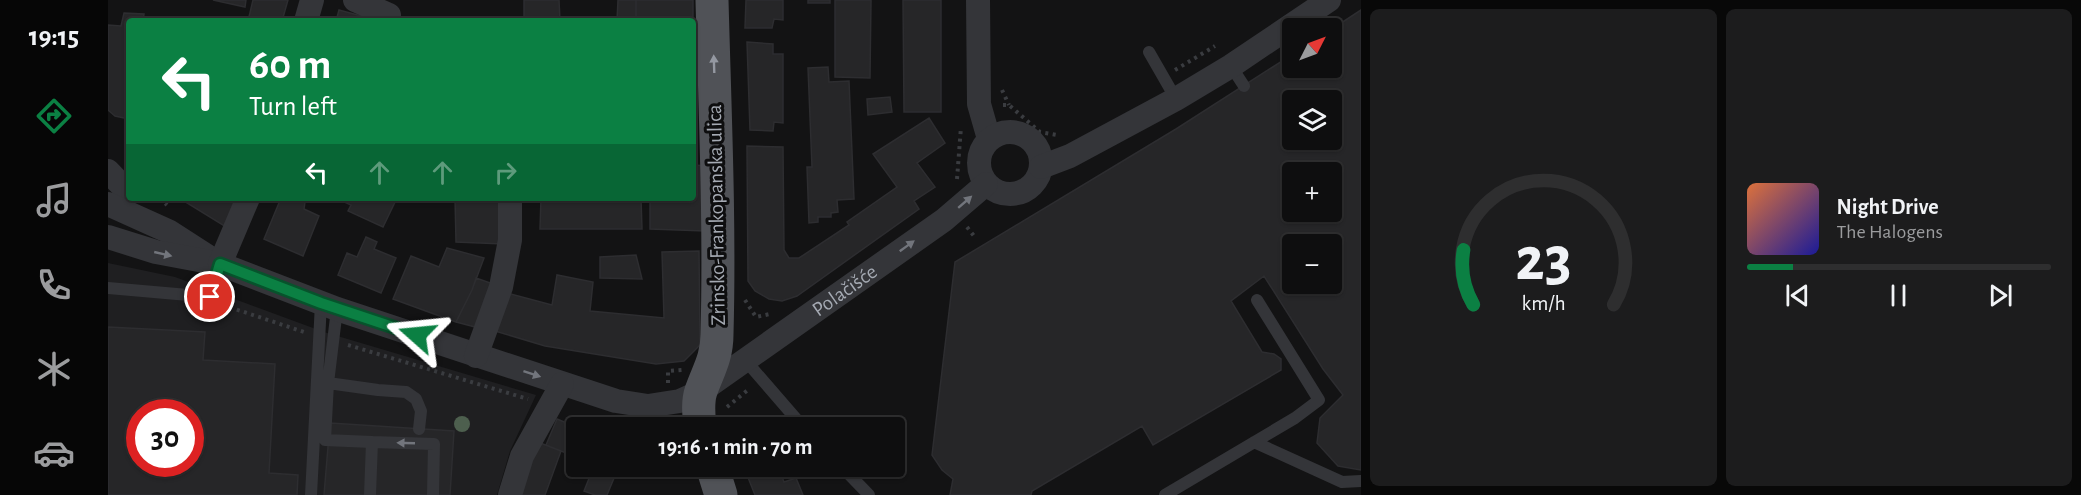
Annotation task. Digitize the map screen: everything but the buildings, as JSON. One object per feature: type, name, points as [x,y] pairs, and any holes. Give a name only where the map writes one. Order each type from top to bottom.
[{"type":"main road","name":"Zrinsko-Frankopanska ulica","points":[[699,417],[700,392],[710,372],[717,344],[718,194],[712,0]]},
{"type":"main road","points":[[715,477],[721,495]]},
{"type":"street","points":[[307,18],[312,0]]},
{"type":"street","points":[[355,0],[389,15]]},
{"type":"street","points":[[978,0],[979,104],[989,139]]},
{"type":"street","points":[[1041,167],[1070,156],[1176,99],[1231,66],[1318,3]]},
{"type":"street","points":[[1009,132],[1020,133],[1029,138],[1041,156],[1041,167],[1033,186],[1014,195],[1004,194],[986,184],[978,166],[983,147],[989,139],[1009,132]]},
{"type":"street","points":[[108,171],[126,190]]},
{"type":"street","name":"Polačišće","points":[[220,264],[329,306],[476,356],[616,401],[648,406],[680,401],[700,392],[944,220],[986,184]]},
{"type":"street","points":[[137,201],[170,232]]},
{"type":"street","points":[[220,264],[247,201]]},
{"type":"street","points":[[476,356],[501,287],[510,240],[510,201]]},
{"type":"street","points":[[108,204],[170,232],[220,264]]},
{"type":"street","points":[[108,237],[136,247],[220,264]]},
{"type":"street","points":[[108,252],[136,247]]},
{"type":"street","points":[[510,495],[522,456],[562,384]]},
{"type":"lane","points":[[1149,52],[1176,99]]},
{"type":"lane","points":[[1231,66],[1244,86]]},
{"type":"lane","points":[[108,288],[210,297],[220,264]]},
{"type":"lane","points":[[1165,495],[1295,418],[1319,400],[1257,300]]},
{"type":"lane","points":[[311,495],[319,336],[329,306]]},
{"type":"lane","points":[[329,306],[333,339],[324,440],[434,444],[433,495]]},
{"type":"lane","points":[[746,361],[794,417]]},
{"type":"lane","points":[[328,383],[406,392],[416,399],[421,411],[419,429]]},
{"type":"lane","points":[[370,495],[372,442]]},
{"type":"lane","points":[[1254,442],[1342,482],[1361,481]]},
{"type":"lane","points":[[852,477],[869,495]]},
{"type":"path","points":[[213,289],[226,306],[296,331],[319,336]]},
{"type":"path","points":[[741,294],[756,317],[775,312]]},
{"type":"path","points":[[333,339],[367,352],[532,400]]},
{"type":"shaded area","points":[[108,263],[175,277],[324,332],[536,395],[510,451],[497,495],[108,495]]},
{"type":"route","points":[[210,297],[220,264],[321,303],[417,335]]}]
